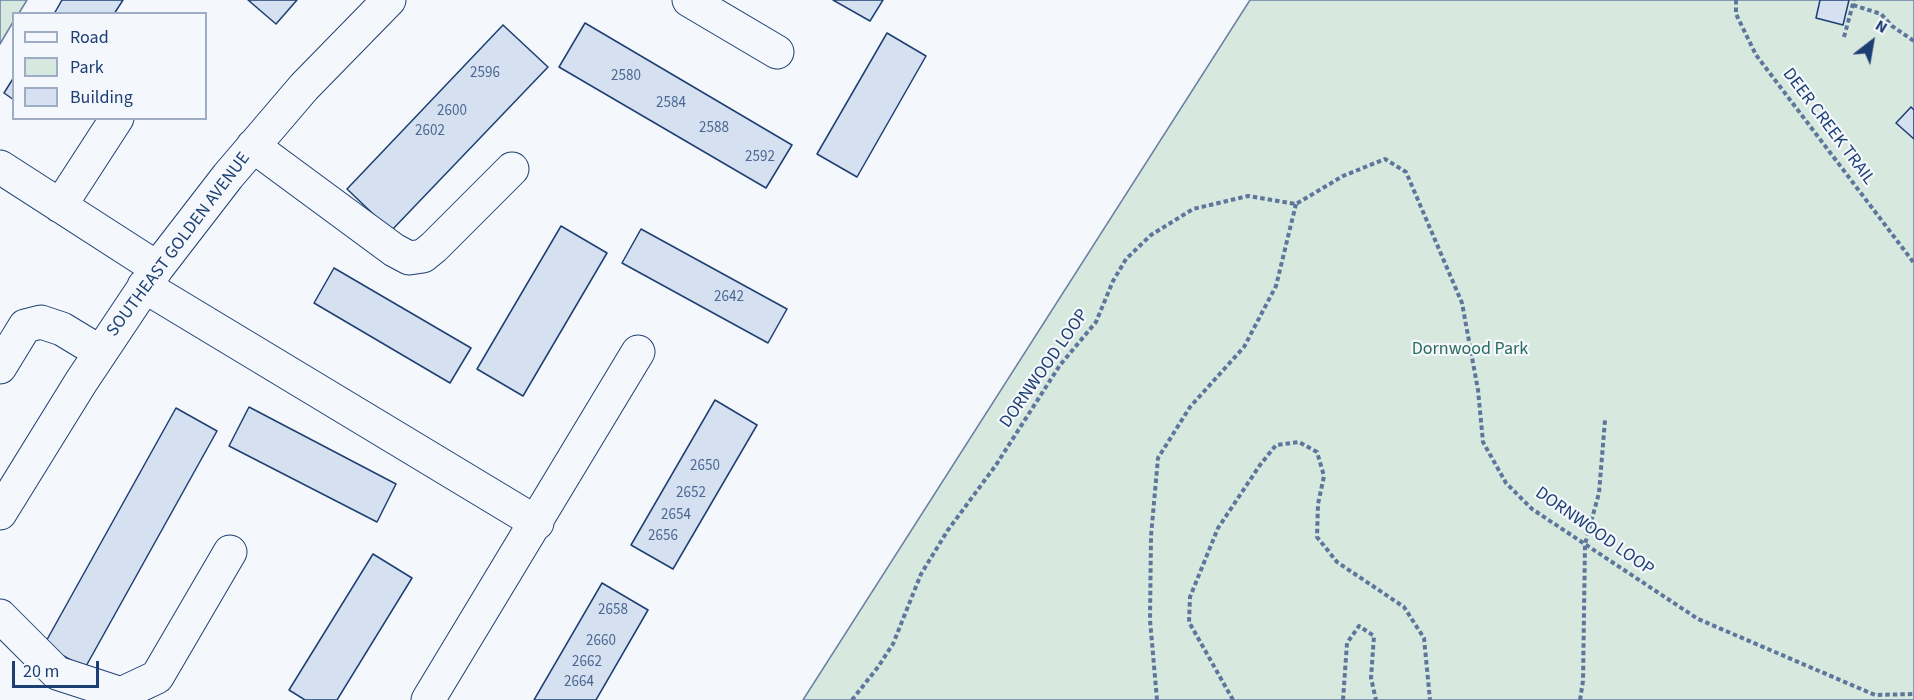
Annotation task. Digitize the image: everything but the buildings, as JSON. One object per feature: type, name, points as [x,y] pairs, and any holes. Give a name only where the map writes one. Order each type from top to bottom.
[{"type":"street","name":"SOUTHEAST GOLDEN AVENUE","points":[[5,495],[151,277],[253,146],[304,87],[388,0]]},
{"type":"street","points":[[690,0],[777,52]]},
{"type":"street","points":[[60,206],[116,120]]},
{"type":"street","points":[[253,146],[394,250],[409,258],[423,256],[434,247],[512,169]]},
{"type":"street","points":[[0,167],[60,206],[151,277],[537,523]]},
{"type":"street","points":[[0,367],[25,326],[41,322],[62,329],[100,352]]},
{"type":"street","points":[[428,700],[537,523],[638,352]]},
{"type":"street","points":[[0,616],[57,673],[121,694],[157,677],[230,552]]},
{"type":"path","name":"DEER CREEK TRAIL","points":[[1736,0],[1737,14],[1756,55],[1914,263]]},
{"type":"path","points":[[1844,37],[1854,3],[1881,14],[1892,26],[1914,41]]},
{"type":"path","name":"DORNWOOD LOOP","points":[[852,700],[878,667],[892,644],[921,573],[948,530],[996,465],[1060,364],[1096,322],[1113,281],[1126,259],[1151,236],[1193,209],[1248,196],[1296,204],[1343,176],[1385,159],[1406,172],[1462,303],[1478,390],[1483,442],[1506,483],[1532,509],[1698,619],[1875,695],[1914,694]]},
{"type":"path","points":[[1157,700],[1150,620],[1151,536],[1158,458],[1190,407],[1244,347],[1276,286],[1296,204]]},
{"type":"path","points":[[1580,700],[1583,681],[1585,544],[1599,493],[1605,420]]},
{"type":"path","points":[[1233,700],[1190,622],[1190,597],[1218,528],[1260,465],[1276,444],[1299,442],[1317,452],[1324,476],[1318,504],[1317,537],[1336,562],[1404,607],[1424,638],[1430,700]]},
{"type":"path","points":[[1343,700],[1347,643],[1359,626],[1374,636],[1371,678],[1376,700]]},
{"type":"green space","points":[[0,0],[27,0],[20,12],[12,12],[12,24],[0,44]]},
{"type":"green space","name":"Dornwood Park","points":[[1250,0],[1914,0],[1914,700],[803,700]]}]
